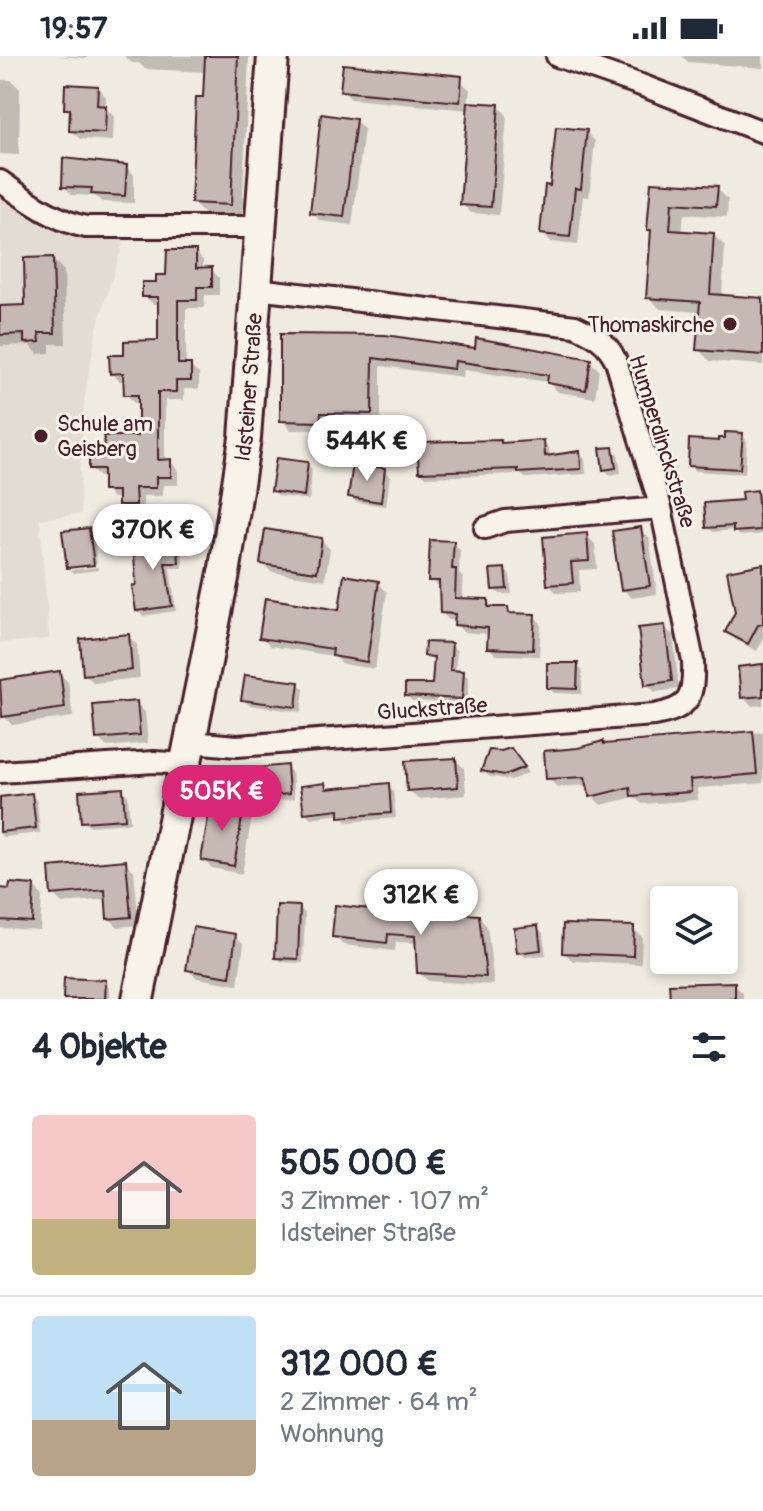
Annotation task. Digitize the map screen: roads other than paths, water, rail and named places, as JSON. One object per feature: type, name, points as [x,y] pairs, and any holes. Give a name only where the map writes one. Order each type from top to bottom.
[{"type":"street","name":"Idsteiner Straße","points":[[138,999],[238,491],[250,397],[273,56]]},
{"type":"street","points":[[557,56],[763,132]]},
{"type":"street","points":[[0,181],[60,219],[86,227],[260,227]]},
{"type":"street","name":"Humperdinckstraße","points":[[256,289],[575,326],[599,337],[609,347],[661,508],[693,661],[691,694],[677,711]]},
{"type":"street","points":[[485,528],[505,521],[661,508]]},
{"type":"street","name":"Gluckstraße","points":[[0,772],[154,762],[188,753],[237,746],[677,711]]},
{"type":"place","name":"Thomaskirche","points":[[730,324]]},
{"type":"place","name":"Schule am Geisberg","points":[[41,436]]}]
